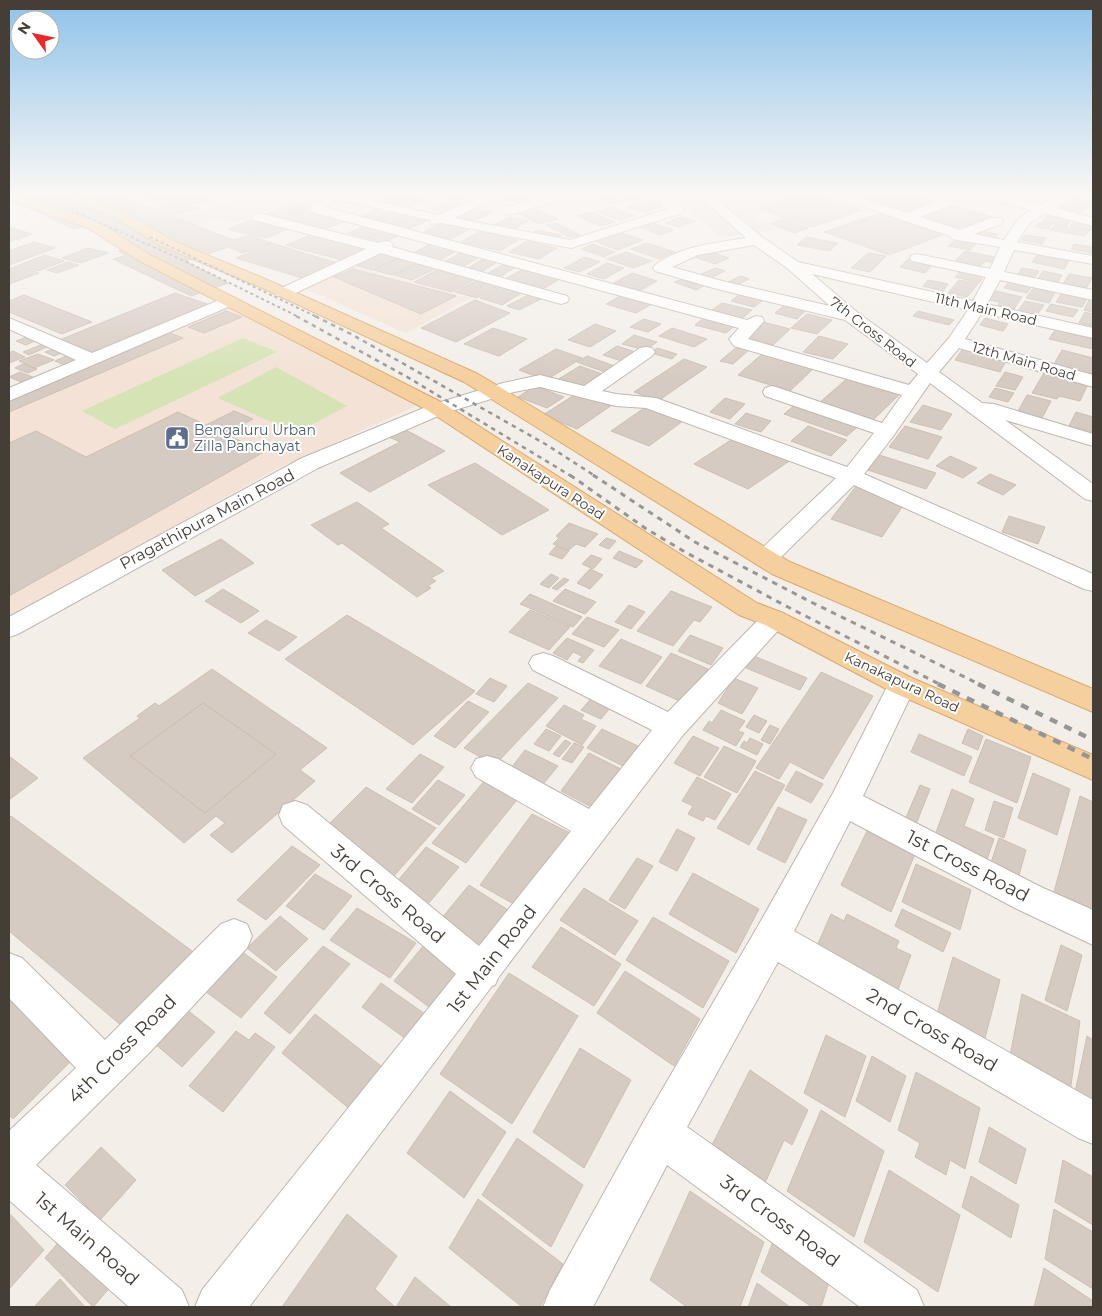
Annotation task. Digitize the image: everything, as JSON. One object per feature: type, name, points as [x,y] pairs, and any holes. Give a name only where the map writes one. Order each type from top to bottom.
[{"type":"main road","name":"Kanakapura Road","points":[[142,256],[438,409],[748,609],[774,619],[902,684],[1093,768]]},
{"type":"main road","points":[[198,256],[283,292],[471,378],[765,559],[790,572],[1093,701]]},
{"type":"street","points":[[283,292],[361,256]]},
{"type":"street","points":[[409,256],[561,299]]},
{"type":"street","points":[[495,256],[750,326]]},
{"type":"street","points":[[530,266],[548,256]]},
{"type":"street","points":[[683,256],[660,268],[675,274],[851,316]]},
{"type":"street","name":"7th Cross Road","points":[[780,256],[851,316],[927,374],[1093,494]]},
{"type":"street","points":[[912,256],[1093,295]]},
{"type":"street","name":"7th Cross Road","points":[[927,374],[955,341],[977,308],[1004,256]]},
{"type":"street","name":"11th Main Road","points":[[792,265],[1093,333]]},
{"type":"street","points":[[779,299],[738,338],[740,342],[913,392]]},
{"type":"street","points":[[9,395],[229,301]]},
{"type":"street","points":[[9,323],[92,360]]},
{"type":"street","name":"12th Main Road","points":[[955,341],[1093,381]]},
{"type":"street","points":[[587,393],[646,352]]},
{"type":"street","points":[[765,559],[851,476],[888,431],[927,374]]},
{"type":"street","name":"Pragathipura Main Road","points":[[9,628],[310,463],[438,409],[526,383],[540,381],[616,400],[649,402],[851,476],[1093,583]]},
{"type":"street","points":[[772,392],[888,431]]},
{"type":"street","points":[[966,402],[1093,440]]},
{"type":"street","name":"1st Main Road","points":[[219,1307],[672,727],[774,619]]},
{"type":"street","points":[[543,663],[672,727]]},
{"type":"street","points":[[567,1307],[660,1134],[771,938],[844,802],[902,684]]},
{"type":"street","points":[[487,768],[593,827]]},
{"type":"street","name":"1st Cross Road","points":[[844,802],[1029,898],[1093,928]]},
{"type":"street","name":"3rd Cross Road","points":[[295,815],[482,972]]},
{"type":"street","name":"4th Cross Road","points":[[9,1161],[234,936]]},
{"type":"street","name":"2nd Cross Road","points":[[771,938],[1093,1123]]},
{"type":"street","points":[[9,971],[104,1068]]},
{"type":"street","name":"3rd Cross Road","points":[[660,1134],[900,1307]]},
{"type":"street","name":"1st Main Road","points":[[9,1171],[156,1304]]},
{"type":"shaded area","points":[[352,266],[470,298],[406,333],[304,288]]},
{"type":"shaded area","name":"Bengaluru Urban Zilla Panchayat","points":[[228,306],[416,406],[274,470],[9,619],[9,397]]},
{"type":"green space","points":[[243,338],[277,352],[115,429],[82,411]]},
{"type":"green space","points":[[276,367],[347,406],[296,433],[218,398]]},
{"type":"building","points":[[9,256],[32,256],[9,265]]},
{"type":"building","points":[[41,256],[49,256],[64,261],[38,271],[19,265]]},
{"type":"building","points":[[66,256],[99,256],[81,263],[62,258]]},
{"type":"building","points":[[121,256],[199,256],[185,261],[228,283],[191,296],[113,259]]},
{"type":"building","points":[[240,256],[316,256],[337,263],[302,278],[236,258]]},
{"type":"building","points":[[329,256],[354,256],[344,261]]},
{"type":"building","points":[[372,256],[400,257],[372,270],[354,265]]},
{"type":"building","points":[[415,256],[447,256],[437,262]]},
{"type":"building","points":[[454,256],[481,256],[461,268],[442,263]]},
{"type":"building","points":[[528,256],[543,256],[539,259]]},
{"type":"building","points":[[614,256],[639,256],[652,261],[633,268],[607,259]]},
{"type":"building","points":[[652,256],[665,256],[659,259]]},
{"type":"building","points":[[692,256],[729,258],[715,264]]},
{"type":"building","points":[[864,256],[886,256],[870,272],[851,268]]},
{"type":"building","points":[[960,256],[999,258],[995,263],[985,261],[979,267],[954,262]]},
{"type":"building","points":[[1036,256],[1069,261],[1064,269],[1032,262]]},
{"type":"building","points":[[401,257],[419,262],[392,275],[374,270]]},
{"type":"building","points":[[486,257],[501,260],[481,272],[466,269]]},
{"type":"building","points":[[585,257],[600,262],[579,272],[564,268]]},
{"type":"building","points":[[908,259],[932,265],[925,273],[900,267]]},
{"type":"building","points":[[68,262],[79,265],[57,273],[47,270]]},
{"type":"building","points":[[507,262],[519,265],[500,277],[487,274]]},
{"type":"building","points":[[419,263],[437,268],[412,280],[394,275]]},
{"type":"building","points":[[607,263],[624,268],[604,279],[587,274]]},
{"type":"building","points":[[17,266],[39,273],[9,284],[9,269]]},
{"type":"building","points":[[527,267],[565,276],[541,290],[503,280]]},
{"type":"building","points":[[716,268],[725,271],[711,278],[701,274]]},
{"type":"building","points":[[1022,268],[1039,271],[1032,282],[1015,278]]},
{"type":"building","points":[[353,269],[456,296],[421,314],[334,277]]},
{"type":"building","points":[[962,269],[985,274],[979,283],[955,277]]},
{"type":"building","points":[[437,270],[474,280],[452,292],[414,282]]},
{"type":"building","points":[[1043,271],[1062,275],[1057,283],[1038,279]]},
{"type":"building","points":[[632,273],[657,281],[639,291],[614,283]]},
{"type":"building","points":[[1069,274],[1092,278],[1086,289],[1063,284]]},
{"type":"building","points":[[741,276],[749,279],[734,286],[726,283]]},
{"type":"building","points":[[683,279],[704,286],[696,290],[674,282]]},
{"type":"building","points":[[478,280],[500,285],[477,298],[455,292]]},
{"type":"building","points":[[928,280],[948,284],[943,291],[923,286]]},
{"type":"building","points":[[959,280],[978,284],[967,297],[948,293]]},
{"type":"building","points":[[1009,281],[1032,286],[1027,293],[1004,288]]},
{"type":"building","points":[[501,286],[523,292],[502,305],[480,298]]},
{"type":"building","points":[[1034,287],[1056,291],[1049,303],[1026,298]]},
{"type":"building","points":[[996,291],[1022,297],[1014,309],[997,306],[1000,302],[989,300]]},
{"type":"building","points":[[1063,291],[1088,297],[1082,307],[1056,302]]},
{"type":"building","points":[[175,293],[210,305],[92,356],[57,341]]},
{"type":"building","points":[[740,294],[763,300],[754,307],[731,301]]},
{"type":"building","points":[[24,295],[92,322],[62,334],[9,312],[9,301]]},
{"type":"building","points":[[528,295],[541,299],[519,310],[507,306]]},
{"type":"building","points":[[622,295],[652,304],[636,313],[606,304]]},
{"type":"building","points":[[475,300],[510,313],[456,342],[421,328]]},
{"type":"building","points":[[1089,300],[1093,301],[1093,312],[1084,310]]},
{"type":"building","points":[[1025,301],[1044,305],[1037,315],[1018,311]]},
{"type":"building","points":[[722,303],[752,310],[740,320],[709,312]]},
{"type":"building","points":[[1051,304],[1078,310],[1073,317],[1046,311]]},
{"type":"building","points":[[785,305],[806,310],[797,319],[775,313]]},
{"type":"building","points":[[226,311],[242,317],[204,333],[188,327]]},
{"type":"building","points":[[918,311],[954,320],[949,325],[913,316]]},
{"type":"building","points":[[1085,312],[1093,314],[1093,326],[1079,323]]},
{"type":"building","points":[[807,314],[832,320],[817,334],[791,328]]},
{"type":"building","points":[[705,317],[736,325],[726,333],[695,325]]},
{"type":"building","points":[[985,318],[1008,324],[1003,331],[980,325]]},
{"type":"building","points":[[644,319],[661,324],[648,332],[630,327]]},
{"type":"building","points":[[763,322],[790,329],[773,345],[746,337]]},
{"type":"building","points":[[595,324],[616,331],[590,347],[568,340]]},
{"type":"building","points":[[493,328],[527,339],[499,356],[464,344]]},
{"type":"building","points":[[672,328],[707,339],[694,347],[659,336]]},
{"type":"building","points":[[1055,330],[1093,339],[1093,349],[1049,339]]},
{"type":"building","points":[[170,333],[183,338],[9,412],[9,400]]},
{"type":"building","points":[[634,335],[657,342],[645,350],[622,344]]},
{"type":"building","points":[[29,336],[39,339],[26,345],[16,341]]},
{"type":"building","points":[[819,336],[848,344],[833,359],[803,352]]},
{"type":"building","points":[[43,344],[49,346],[29,355],[23,352]]},
{"type":"building","points":[[617,346],[639,353],[625,362],[603,355]]},
{"type":"building","points":[[738,346],[750,349],[733,364],[720,361]]},
{"type":"building","points":[[58,347],[67,351],[54,356],[45,352]]},
{"type":"building","points":[[964,347],[984,352],[982,355],[1006,361],[1000,372],[955,360]]},
{"type":"building","points":[[657,348],[677,354],[672,359],[651,353]]},
{"type":"building","points":[[556,349],[582,358],[546,380],[519,370]]},
{"type":"building","points":[[1062,350],[1093,358],[1093,376],[1053,366]]},
{"type":"building","points":[[13,351],[25,357],[9,363],[9,353]]},
{"type":"building","points":[[38,354],[54,360],[34,368],[19,361]]},
{"type":"building","points":[[762,354],[813,369],[790,391],[738,375]]},
{"type":"building","points":[[66,356],[75,359],[64,365],[55,361]]},
{"type":"building","points":[[587,356],[620,368],[610,374],[577,362]]},
{"type":"building","points":[[684,359],[707,367],[658,401],[634,392]]},
{"type":"building","points":[[23,364],[37,369],[28,373],[15,368]]},
{"type":"building","points":[[580,366],[602,374],[580,388],[557,380]]},
{"type":"building","points":[[20,372],[35,378],[24,383],[9,377]]},
{"type":"building","points":[[1005,372],[1023,377],[1015,390],[996,386]]},
{"type":"building","points":[[1044,373],[1088,384],[1080,401],[1059,396],[1057,399],[1032,393]]},
{"type":"building","points":[[850,376],[902,392],[872,421],[819,403]]},
{"type":"building","points":[[535,386],[564,397],[547,408],[518,397]]},
{"type":"building","points":[[995,388],[1014,393],[1008,402],[989,397]]},
{"type":"building","points":[[579,392],[612,405],[577,429],[543,415]]},
{"type":"building","points":[[1027,395],[1051,401],[1041,420],[1017,413]]},
{"type":"building","points":[[725,398],[745,404],[730,419],[710,412]]},
{"type":"building","points":[[798,402],[861,424],[847,436],[784,414]]},
{"type":"building","points":[[650,404],[687,418],[649,446],[611,431]]},
{"type":"building","points":[[923,405],[952,414],[941,430],[910,422]]},
{"type":"building","points":[[234,411],[253,419],[225,434],[206,425]]},
{"type":"building","points":[[178,412],[264,452],[9,596],[9,443],[36,431],[86,457]]},
{"type":"building","points":[[1076,412],[1093,417],[1092,432],[1069,426]]},
{"type":"building","points":[[746,413],[771,421],[761,432],[735,424]]},
{"type":"building","points":[[808,426],[847,440],[831,456],[791,441]]},
{"type":"building","points":[[905,426],[942,437],[928,459],[889,447]]},
{"type":"building","points":[[404,429],[445,451],[370,492],[340,473],[400,442],[389,437]]},
{"type":"building","points":[[737,436],[791,460],[748,489],[694,464]]},
{"type":"building","points":[[879,455],[936,473],[926,489],[868,470]]},
{"type":"building","points":[[950,456],[977,468],[963,478],[936,466]]},
{"type":"building","points":[[475,463],[549,510],[502,535],[428,485]]},
{"type":"building","points":[[990,474],[1016,485],[1003,495],[977,483]]},
{"type":"building","points":[[857,485],[906,501],[882,537],[831,519]]},
{"type":"building","points":[[357,502],[389,524],[381,528],[444,571],[431,578],[436,581],[428,586],[431,588],[417,597],[342,543],[338,545],[311,525]]},
{"type":"building","points":[[1009,516],[1045,527],[1038,544],[1002,532]]},
{"type":"building","points":[[569,523],[598,534],[585,547],[576,544],[569,550],[553,544],[559,538],[556,536]]},
{"type":"building","points":[[606,538],[616,541],[609,549],[599,545]]},
{"type":"building","points":[[221,539],[254,563],[195,596],[162,570]]},
{"type":"building","points":[[556,546],[569,551],[562,559],[549,554]]},
{"type":"building","points":[[619,551],[643,561],[636,568],[613,558]]},
{"type":"building","points":[[591,555],[602,559],[593,569],[582,564]]},
{"type":"building","points":[[590,569],[603,575],[590,589],[577,583]]},
{"type":"building","points":[[551,574],[559,578],[549,588],[540,584]]},
{"type":"building","points":[[564,578],[569,580],[557,590],[552,588]]},
{"type":"building","points":[[223,589],[259,611],[241,623],[205,601]]},
{"type":"building","points":[[565,589],[596,602],[585,614],[553,601]]},
{"type":"building","points":[[671,591],[712,607],[700,622],[694,620],[673,646],[637,631]]},
{"type":"building","points":[[530,594],[582,617],[573,627],[520,604]]},
{"type":"building","points":[[629,605],[645,612],[631,629],[615,622]]},
{"type":"building","points":[[530,610],[570,627],[549,650],[509,632]]},
{"type":"building","points":[[347,615],[475,691],[413,745],[285,659]]},
{"type":"building","points":[[587,617],[619,630],[604,647],[572,634]]},
{"type":"building","points":[[266,620],[297,637],[279,651],[248,633]]},
{"type":"building","points":[[690,635],[723,648],[711,665],[678,651]]},
{"type":"building","points":[[567,638],[594,650],[583,663],[578,661],[582,656],[573,652],[567,660],[553,653]]},
{"type":"building","points":[[621,639],[662,657],[641,684],[599,666]]},
{"type":"building","points":[[671,653],[708,669],[684,703],[646,686]]},
{"type":"building","points":[[754,656],[807,678],[800,690],[746,668]]},
{"type":"building","points":[[212,669],[327,748],[300,770],[315,781],[232,853],[210,835],[225,823],[216,816],[184,843],[83,758],[140,718],[137,716],[155,703],[159,706]],"holes":[[[203,703],[276,754],[205,813],[130,756]]]},
{"type":"building","points":[[821,672],[873,696],[823,779],[790,762],[779,779],[756,768]]},
{"type":"building","points":[[490,678],[507,686],[494,702],[476,694]]},
{"type":"building","points":[[734,678],[758,688],[742,714],[718,703]]},
{"type":"building","points":[[528,683],[558,698],[495,765],[464,748]]},
{"type":"building","points":[[596,693],[615,702],[601,719],[581,710]]},
{"type":"building","points":[[468,701],[489,712],[455,748],[434,736]]},
{"type":"building","points":[[203,703],[276,754],[205,813],[130,756]]},
{"type":"building","points":[[564,705],[584,715],[581,719],[596,726],[582,745],[546,726]]},
{"type":"building","points":[[721,710],[745,721],[738,731],[744,733],[736,746],[703,730],[709,721],[712,723]]},
{"type":"building","points":[[754,715],[767,721],[759,733],[746,727]]},
{"type":"building","points":[[770,725],[779,729],[770,744],[761,740]]},
{"type":"building","points":[[546,729],[561,736],[549,751],[534,744]]},
{"type":"building","points":[[602,729],[642,748],[627,768],[587,748]]},
{"type":"building","points":[[968,729],[983,736],[978,750],[962,743]]},
{"type":"building","points":[[919,734],[972,757],[964,776],[911,752]]},
{"type":"building","points":[[693,736],[719,748],[700,776],[674,763]]},
{"type":"building","points":[[750,738],[763,744],[757,755],[740,747],[744,741],[747,743]]},
{"type":"building","points":[[986,739],[1031,757],[1017,803],[969,782]]},
{"type":"building","points":[[565,740],[571,743],[559,757],[553,754]]},
{"type":"building","points":[[574,743],[584,747],[572,763],[562,759]]},
{"type":"building","points":[[724,746],[756,761],[737,793],[704,777]]},
{"type":"building","points":[[525,750],[558,766],[540,788],[508,772]]},
{"type":"building","points":[[589,753],[625,771],[597,810],[561,791]]},
{"type":"building","points":[[420,754],[444,767],[412,803],[386,789]]},
{"type":"building","points":[[9,756],[38,778],[9,800]]},
{"type":"building","points":[[755,771],[785,785],[749,845],[717,828]]},
{"type":"building","points":[[796,771],[823,784],[811,803],[785,790]]},
{"type":"building","points":[[1033,773],[1070,789],[1057,835],[1018,818]]},
{"type":"building","points":[[697,777],[731,794],[715,820],[706,816],[703,821],[688,814],[693,806],[682,801]]},
{"type":"building","points":[[486,779],[520,796],[466,863],[432,843]]},
{"type":"building","points":[[438,780],[465,795],[439,825],[412,809]]},
{"type":"building","points":[[920,785],[930,789],[915,827],[904,822]]},
{"type":"building","points":[[366,787],[436,828],[394,876],[322,831]]},
{"type":"building","points":[[952,789],[974,799],[964,826],[994,839],[987,859],[935,835]]},
{"type":"building","points":[[1080,796],[1093,802],[1093,910],[1054,892]]},
{"type":"building","points":[[994,801],[1013,808],[1004,838],[985,830]]},
{"type":"building","points":[[778,807],[807,820],[785,863],[757,849]]},
{"type":"building","points":[[532,814],[570,833],[519,907],[480,885]]},
{"type":"building","points":[[11,816],[200,957],[128,1031],[9,931],[9,818]]},
{"type":"building","points":[[677,829],[695,838],[677,871],[659,862]]},
{"type":"building","points":[[867,831],[915,854],[891,912],[841,885]]},
{"type":"building","points":[[999,838],[1026,850],[1018,879],[990,866]]},
{"type":"building","points":[[292,846],[320,865],[266,920],[237,900]]},
{"type":"building","points":[[426,847],[459,867],[428,904],[395,884]]},
{"type":"building","points":[[637,858],[653,866],[625,909],[609,900]]},
{"type":"building","points":[[916,864],[971,890],[960,930],[902,902]]},
{"type":"building","points":[[693,873],[759,909],[736,953],[669,914]]},
{"type":"building","points":[[315,874],[352,896],[324,930],[286,906]]},
{"type":"building","points":[[469,885],[508,910],[476,952],[436,925]]},
{"type":"building","points":[[584,888],[638,921],[615,955],[560,920]]},
{"type":"building","points":[[357,908],[416,943],[390,978],[330,940]]},
{"type":"building","points":[[902,909],[951,933],[943,952],[895,926]]},
{"type":"building","points":[[831,914],[844,921],[847,914],[899,941],[896,948],[911,955],[897,992],[816,948]]},
{"type":"building","points":[[280,916],[308,939],[276,971],[247,948]]},
{"type":"building","points":[[653,917],[729,961],[703,1008],[626,960]]},
{"type":"building","points":[[561,927],[621,964],[594,1006],[532,967]]},
{"type":"building","points":[[425,944],[470,976],[440,1015],[394,981]]},
{"type":"building","points":[[1061,945],[1082,955],[1067,1011],[1045,1000]]},
{"type":"building","points":[[323,946],[350,964],[290,1034],[264,1013]]},
{"type":"building","points":[[238,949],[277,977],[241,1018],[201,988]]},
{"type":"building","points":[[953,957],[1000,980],[982,1050],[934,1025]]},
{"type":"building","points":[[625,971],[700,1019],[674,1066],[597,1013]]},
{"type":"building","points":[[509,973],[578,1016],[512,1124],[440,1074]]},
{"type":"building","points":[[381,983],[432,1019],[413,1044],[362,1007]]},
{"type":"building","points":[[9,993],[79,1053],[13,1119],[9,1115]]},
{"type":"building","points":[[1022,994],[1080,1021],[1070,1092],[1009,1061]]},
{"type":"building","points":[[186,1009],[215,1032],[182,1067],[154,1043]]},
{"type":"building","points":[[315,1014],[390,1073],[357,1115],[282,1053]]},
{"type":"building","points":[[236,1031],[249,1040],[255,1033],[275,1047],[223,1112],[189,1086]]},
{"type":"building","points":[[826,1035],[866,1056],[845,1117],[804,1093]]},
{"type":"building","points":[[1087,1036],[1093,1040],[1093,1113],[1073,1102]]},
{"type":"building","points":[[580,1048],[631,1080],[584,1168],[533,1132]]},
{"type":"building","points":[[872,1056],[906,1076],[890,1122],[856,1101]]},
{"type":"building","points":[[750,1070],[808,1110],[792,1145],[784,1140],[765,1183],[712,1145]]},
{"type":"building","points":[[916,1072],[980,1108],[965,1169],[950,1160],[946,1175],[915,1157],[920,1143],[898,1130]]},
{"type":"building","points":[[450,1091],[506,1132],[464,1198],[407,1153]]},
{"type":"building","points":[[821,1110],[884,1151],[854,1237],[787,1191]]},
{"type":"building","points":[[989,1127],[1026,1149],[1016,1184],[979,1162]]},
{"type":"building","points":[[517,1138],[583,1185],[551,1247],[482,1195]]},
{"type":"building","points":[[101,1147],[136,1180],[100,1220],[65,1185]]},
{"type":"building","points":[[1063,1160],[1093,1177],[1093,1225],[1055,1202]]},
{"type":"building","points":[[889,1170],[960,1215],[938,1292],[864,1242]]},
{"type":"building","points":[[971,1176],[1019,1205],[1011,1238],[962,1207]]},
{"type":"building","points":[[690,1191],[764,1242],[740,1307],[687,1307],[650,1280]]},
{"type":"building","points":[[478,1199],[563,1264],[540,1307],[522,1307],[449,1248]]},
{"type":"building","points":[[1054,1209],[1093,1232],[1093,1289],[1045,1259]]},
{"type":"building","points":[[9,1213],[44,1250],[9,1289]]},
{"type":"building","points":[[347,1214],[397,1256],[375,1289],[395,1307],[282,1307]]},
{"type":"building","points":[[64,1236],[113,1284],[93,1307],[45,1258]]},
{"type":"building","points":[[774,1239],[830,1279],[821,1307],[812,1307],[761,1272]]},
{"type":"building","points":[[1044,1268],[1093,1301],[1093,1307],[1034,1307]]},
{"type":"building","points":[[415,1277],[451,1307],[396,1307]]},
{"type":"building","points":[[60,1279],[85,1307],[34,1307]]},
{"type":"building","points":[[757,1283],[790,1307],[748,1307]]},
{"type":"railway","points":[[174,256],[299,317]]},
{"type":"railway","points":[[191,256],[317,317]]},
{"type":"railway","points":[[296,316],[409,378],[571,476]]},
{"type":"railway","points":[[317,317],[351,334],[547,445],[595,476]]},
{"type":"railway","points":[[570,475],[645,528],[685,552],[941,685]]},
{"type":"railway","points":[[593,475],[695,542],[813,603],[981,685]]},
{"type":"railway","points":[[938,684],[1093,759]]},
{"type":"railway","points":[[978,684],[1093,740]]},
{"type":"place","name":"Bengaluru Urban Zilla Panchayat","points":[[177,438]]}]
